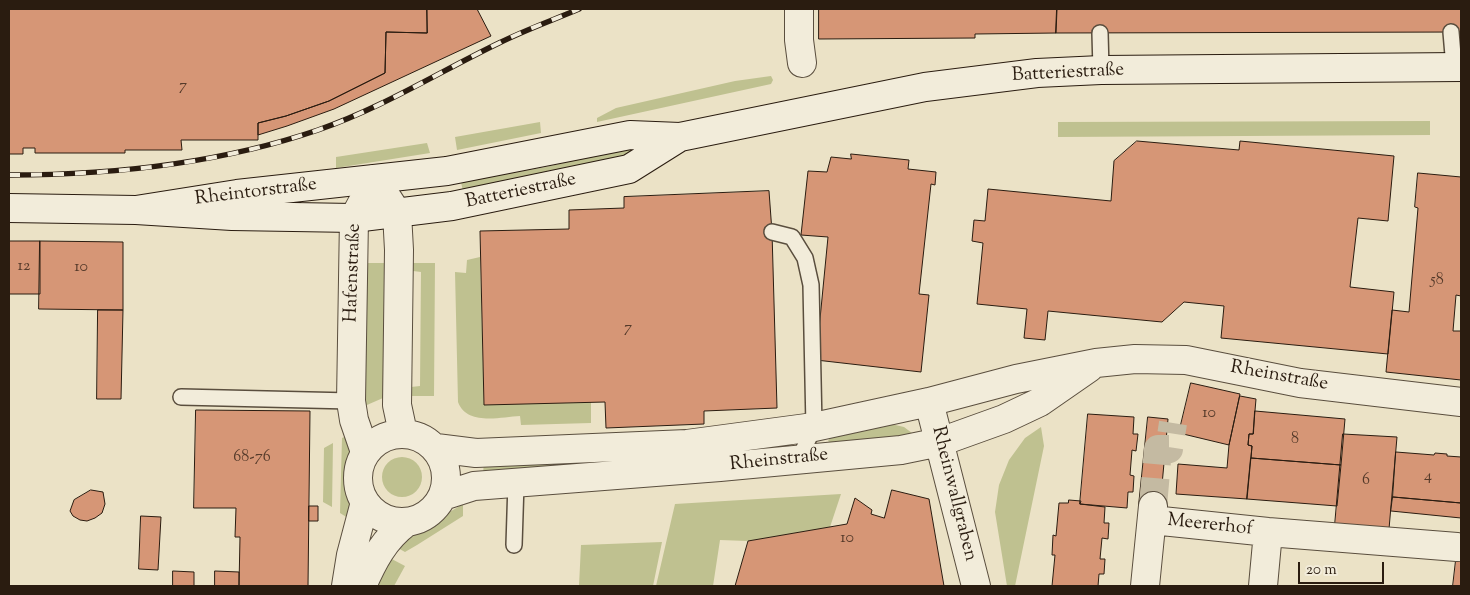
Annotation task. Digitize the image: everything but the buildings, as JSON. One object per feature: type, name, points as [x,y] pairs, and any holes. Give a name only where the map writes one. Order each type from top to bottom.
[{"type":"street","points":[[800,9],[799,40],[802,63]]},
{"type":"street","name":"Batteriestraße","points":[[375,178],[447,171],[630,135],[680,137],[926,87],[1038,73],[1101,70],[1458,67]]},
{"type":"street","name":"Batteriestraße","points":[[354,218],[452,206],[629,169],[680,137]]},
{"type":"street","points":[[375,178],[397,213],[397,405],[403,433]]},
{"type":"street","name":"Rheintorstraße","points":[[136,210],[237,194],[375,178]]},
{"type":"street","name":"Hafenstraße","points":[[365,452],[354,420],[351,401],[354,218],[375,178]]},
{"type":"street","name":"Rheintorstraße","points":[[9,208],[136,210],[232,216],[354,218]]},
{"type":"street","name":"Rheinstraße","points":[[436,448],[476,453],[688,444],[814,427],[929,402],[1016,379],[1096,363],[1135,359],[1186,360],[1300,384],[1461,402]]},
{"type":"street","name":"Rheinstraße","points":[[443,496],[474,486],[720,467],[901,450],[940,442],[1004,419],[1040,402],[1096,363]]},
{"type":"street","name":"Rheinwallgraben","points":[[929,402],[976,586]]},
{"type":"street","points":[[403,433],[416,435],[427,440],[436,448],[446,471],[446,484],[443,496],[437,506],[428,514],[407,522],[395,522],[383,518],[365,502],[359,490],[360,464],[365,452],[376,442],[389,435],[403,433]]},
{"type":"street","points":[[346,586],[351,554],[365,502]]},
{"type":"street","name":"Meererhof","points":[[1145,586],[1153,513],[1268,532],[1457,547]]},
{"type":"street","points":[[362,586],[383,545],[395,531],[407,522]]},
{"type":"street","name":"Meererhof","points":[[1263,586],[1268,532]]},
{"type":"lane","points":[[1451,32],[1458,67]]},
{"type":"lane","points":[[1100,33],[1101,70]]},
{"type":"lane","points":[[772,232],[792,237],[805,258],[811,285],[814,427],[799,459]]},
{"type":"lane","points":[[182,397],[351,401]]},
{"type":"lane","points":[[514,545],[516,483]]},
{"type":"green space","points":[[771,76],[773,80],[771,84],[597,122],[597,118],[616,108],[735,81]]},
{"type":"green space","points":[[1430,121],[1430,135],[1058,137],[1058,122]]},
{"type":"green space","points":[[540,122],[541,133],[457,150],[455,137]]},
{"type":"green space","points":[[427,143],[430,153],[336,168],[336,157]]},
{"type":"green space","points":[[636,146],[639,158],[464,196],[461,182],[546,167]]},
{"type":"green space","points":[[480,257],[484,404],[591,402],[591,423],[521,425],[520,416],[485,418],[476,417],[462,410],[458,402],[455,272],[466,273],[467,260]]},
{"type":"green space","points":[[362,263],[384,263],[383,398],[360,408]]},
{"type":"green space","points":[[413,263],[435,263],[434,396],[411,396],[411,387],[420,386],[421,272],[413,271]]},
{"type":"green space","points":[[891,424],[904,427],[916,436],[833,445],[828,441],[831,436]]},
{"type":"green space","points":[[1041,427],[1044,446],[1015,586],[1007,586],[995,512],[999,485],[1009,460],[1025,438]]},
{"type":"green space","points":[[351,434],[351,452],[347,472],[348,490],[352,507],[351,520],[340,513],[342,438]]},
{"type":"green space","points":[[333,443],[332,507],[323,502],[324,448]]},
{"type":"green space","points":[[398,457],[406,457],[413,460],[419,466],[422,477],[419,488],[413,494],[406,497],[398,497],[391,494],[385,488],[382,481],[382,473],[385,466],[391,460]]},
{"type":"green space","points":[[708,457],[483,475],[484,460]]},
{"type":"green space","points":[[841,494],[830,527],[748,541],[720,540],[713,586],[656,586],[675,504]]},
{"type":"green space","points":[[463,504],[463,516],[405,552],[396,547],[409,536],[429,527]]},
{"type":"green space","points":[[662,542],[653,586],[579,586],[581,545]]},
{"type":"green space","points":[[388,557],[405,566],[394,586],[374,586]]},
{"type":"tunnel","points":[[1153,506],[1158,449],[1169,449],[1173,423]]},
{"type":"railway","points":[[9,175],[127,170],[204,159],[280,142],[318,130],[365,111],[509,38],[579,9]]}]
